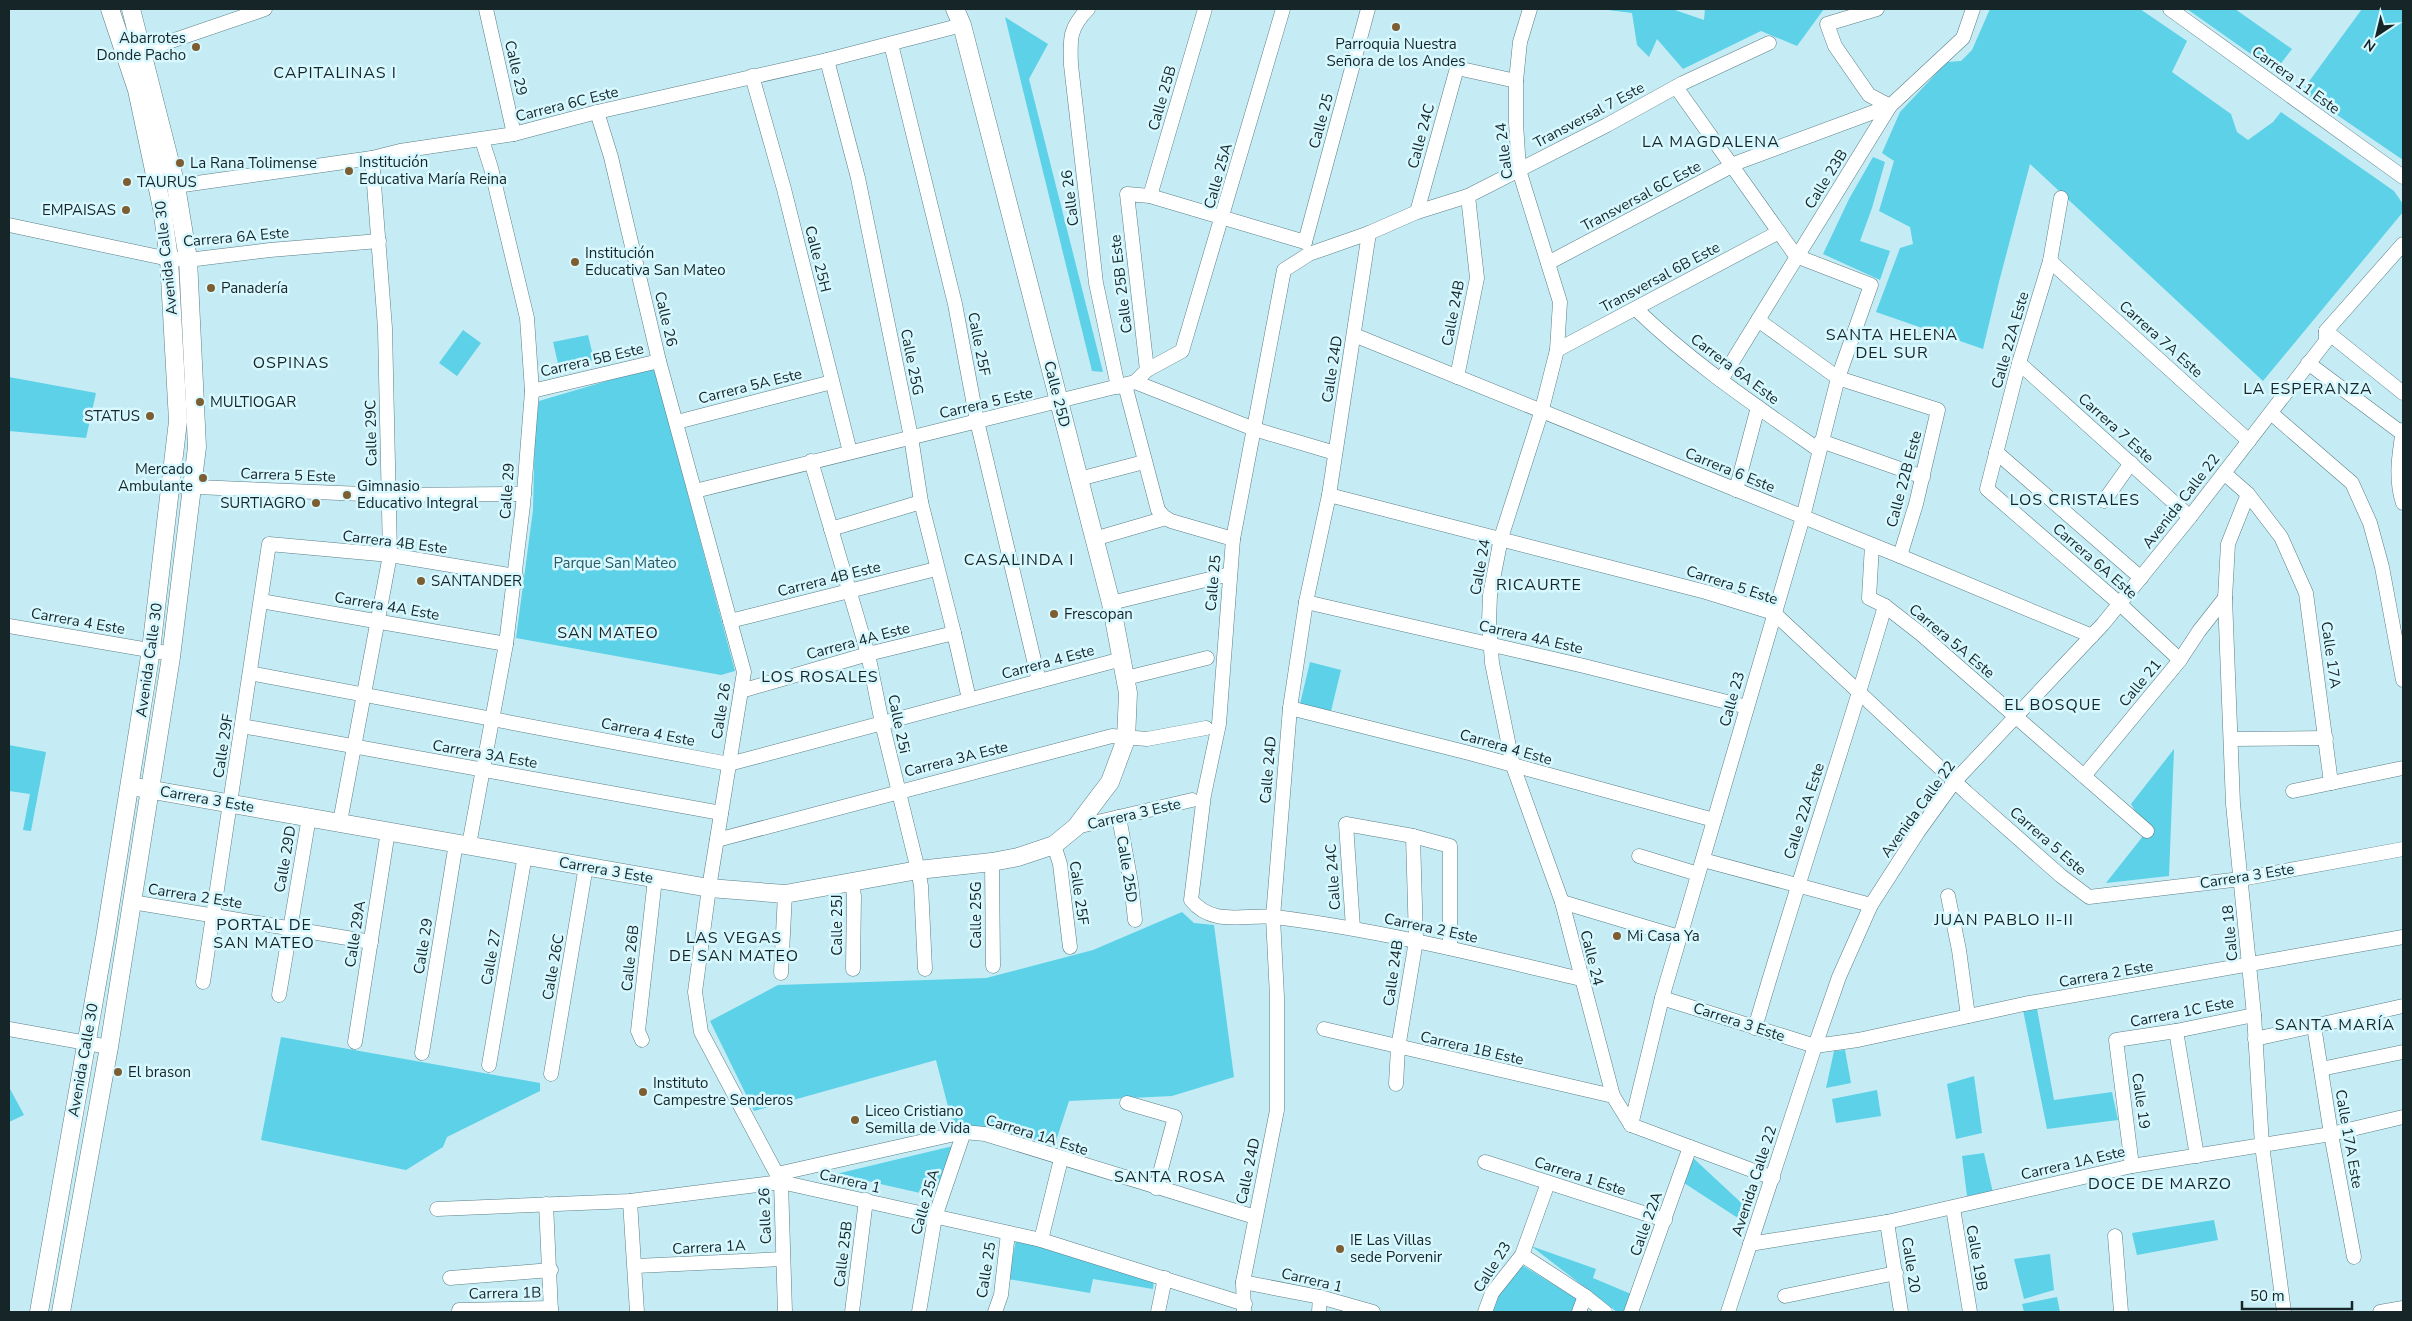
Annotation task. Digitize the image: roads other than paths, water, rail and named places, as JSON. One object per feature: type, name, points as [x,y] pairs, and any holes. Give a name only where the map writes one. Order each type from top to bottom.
[{"type":"main road","name":"Avenida Calle 30","points":[[39,1312],[152,650],[178,421],[169,259],[162,208],[139,99],[110,9]]},
{"type":"main road","name":"Avenida Calle 30","points":[[61,1312],[109,1047],[172,654],[197,448],[188,258],[176,186],[131,9]]},
{"type":"main road","name":"Calle 25D","points":[[955,9],[962,25],[1111,603],[1128,693],[1126,739],[1110,782]]},
{"type":"main road","name":"Carrera 3 Este","points":[[130,786],[655,879],[710,888],[785,894],[918,870],[1018,858],[1054,845],[1076,827],[1110,782]]},
{"type":"street","points":[[142,51],[265,9]]},
{"type":"street","name":"Calle 29","points":[[486,9],[514,134]]},
{"type":"street","name":"Calle 26","points":[[1088,9],[1076,22],[1070,38],[1071,65],[1096,282],[1126,384]]},
{"type":"street","name":"Calle 25B","points":[[1150,196],[1205,9]]},
{"type":"street","name":"Calle 25A","points":[[1148,370],[1182,352],[1283,9]]},
{"type":"street","name":"Calle 25","points":[[1307,248],[1368,9]]},
{"type":"street","name":"Calle 24","points":[[1530,9],[1520,42],[1516,81],[1519,170],[1560,302],[1557,350],[1541,412],[1501,538],[1490,595],[1490,644],[1492,663],[1513,766],[1562,902],[1613,1096],[1631,1124]]},
{"type":"street","points":[[1877,9],[1827,24],[1835,46],[1869,95],[1890,106]]},
{"type":"street","name":"Calle 23B","points":[[1721,380],[1890,106],[1963,38],[1973,9]]},
{"type":"street","name":"Carrera 11 Este","points":[[2170,9],[2403,177]]},
{"type":"street","name":"Carrera 6C Este","points":[[176,186],[372,158],[400,151],[514,134],[597,112],[827,60],[962,25]]},
{"type":"street","name":"Transversal 7 Este","points":[[1284,270],[1307,248],[1369,233],[1417,212],[1468,196],[1676,87],[1769,42]]},
{"type":"street","name":"Calle 25F","points":[[891,44],[955,304],[977,421],[1039,681]]},
{"type":"street","name":"Calle 25G","points":[[827,60],[858,178],[911,437],[921,502],[969,699]]},
{"type":"street","name":"Calle 24C","points":[[1417,212],[1456,68],[1516,81]]},
{"type":"street","name":"Calle 25H","points":[[752,76],[784,189],[850,452]]},
{"type":"street","points":[[1676,87],[1796,256]]},
{"type":"street","name":"Transversal 6C Este","points":[[1548,263],[1732,166],[1890,106]]},
{"type":"street","name":"Calle 26","points":[[597,112],[613,165],[659,361],[744,672],[717,840],[696,992],[701,1032],[779,1178],[785,1312]]},
{"type":"street","name":"Calle 29","points":[[422,1053],[462,844],[484,770],[506,644],[516,576],[532,392],[527,318],[491,168],[482,140]]},
{"type":"street","name":"Calle 29C","points":[[340,822],[390,555],[385,328],[372,158]]},
{"type":"street","name":"Calle 25B Este","points":[[1148,370],[1127,194],[1150,196]]},
{"type":"street","points":[[1150,196],[1223,216],[1307,248]]},
{"type":"street","name":"Calle 24B","points":[[1457,377],[1477,278],[1468,196]]},
{"type":"street","name":"Calle 22A Este","points":[[1986,489],[2019,363],[2050,261],[2061,198]]},
{"type":"street","name":"Carrera 6A Este","points":[[9,225],[169,259],[379,241]]},
{"type":"street","name":"Transversal 6B Este","points":[[1557,350],[1779,232]]},
{"type":"street","name":"Calle 24D","points":[[1245,1308],[1243,1282],[1254,1217],[1277,1110],[1277,1007],[1273,917],[1290,708],[1306,602],[1329,495],[1369,233]]},
{"type":"street","name":"Avenida Calle 22","points":[[1728,1312],[1839,977],[1871,906],[1918,832],[1954,782],[2120,604],[2326,341],[2326,331],[2403,244]]},
{"type":"street","name":"Calle 23","points":[[1631,1124],[1662,998],[1803,517],[1838,378],[1871,285],[1796,256]]},
{"type":"street","name":"Carrera 7A Este","points":[[2050,261],[2249,440]]},
{"type":"street","name":"Calle 25","points":[[1273,917],[1213,917],[1199,910],[1190,900],[1204,795],[1219,724],[1234,539],[1284,270]]},
{"type":"street","name":"Carrera 6A Este","points":[[1636,309],[1662,334],[1758,408],[1820,446],[1923,477]]},
{"type":"street","points":[[1758,320],[1838,378]]},
{"type":"street","points":[[2326,331],[2403,393]]},
{"type":"street","name":"Carrera 6 Este","points":[[1354,336],[1900,556],[2092,636]]},
{"type":"street","name":"Carrera 5B Este","points":[[532,392],[659,361]]},
{"type":"street","name":"Carrera 7 Este","points":[[2019,363],[2190,517]]},
{"type":"street","points":[[2308,364],[2403,432],[2398,466],[2400,493],[2403,503]]},
{"type":"street","points":[[1126,384],[1148,370]]},
{"type":"street","name":"Calle 22B Este","points":[[1838,378],[1938,410],[1923,477],[1900,556]]},
{"type":"street","name":"Carrera 5A Este","points":[[677,422],[832,382]]},
{"type":"street","points":[[1126,384],[1254,429],[1335,453]]},
{"type":"street","points":[[1126,384],[1144,462],[1162,514]]},
{"type":"street","name":"Carrera 5 Este","points":[[695,491],[1126,384]]},
{"type":"street","points":[[1736,490],[1758,408]]},
{"type":"street","points":[[2271,412],[2352,483],[2370,523],[2386,584],[2403,680]]},
{"type":"street","name":"Carrera 6A Este","points":[[1996,452],[2141,578]]},
{"type":"street","name":"Calle 25i","points":[[811,461],[868,654],[882,724],[918,870],[921,886],[925,969]]},
{"type":"street","points":[[1079,479],[1144,462]]},
{"type":"street","points":[[2104,501],[2131,463]]},
{"type":"street","points":[[2224,473],[2248,494]]},
{"type":"street","name":"Carrera 5 Este","points":[[172,486],[388,495],[524,494]]},
{"type":"street","name":"Carrera 6A Este","points":[[1986,489],[2120,604],[2180,660]]},
{"type":"street","name":"Calle 17A","points":[[2248,494],[2281,537],[2306,593],[2331,783]]},
{"type":"street","name":"Calle 18","points":[[2248,494],[2228,544],[2225,598],[2230,739],[2233,804],[2254,1015],[2262,1145],[2284,1312]]},
{"type":"street","name":"Carrera 5 Este","points":[[1329,495],[1706,592],[1774,613],[1954,782],[2061,876],[2089,897]]},
{"type":"street","points":[[831,529],[921,502]]},
{"type":"street","points":[[1094,540],[1162,514],[1234,539]]},
{"type":"street","name":"Carrera 4B Este","points":[[269,544],[390,555],[516,576]]},
{"type":"street","name":"Calle 29F","points":[[203,982],[262,601],[269,544]]},
{"type":"street","name":"Carrera 5A Este","points":[[1872,545],[1869,598],[1885,606],[1921,634],[2147,831]]},
{"type":"street","name":"Carrera 4B Este","points":[[730,621],[936,569]]},
{"type":"street","points":[[1111,603],[1230,574]]},
{"type":"street","name":"Calle 21","points":[[2084,776],[2180,660],[2198,631],[2225,598]]},
{"type":"street","name":"Carrera 4A Este","points":[[262,601],[506,644]]},
{"type":"street","name":"Carrera 4A Este","points":[[1306,602],[1490,644],[1747,707]]},
{"type":"street","name":"Calle 22A Este","points":[[1755,1028],[1796,887],[1860,693],[1885,606]]},
{"type":"street","name":"Carrera 4 Este","points":[[9,626],[172,654]]},
{"type":"street","name":"Carrera 4A Este","points":[[741,691],[868,654],[954,633]]},
{"type":"street","points":[[1126,678],[1207,658]]},
{"type":"street","name":"Carrera 4 Este","points":[[250,673],[729,764],[1122,659]]},
{"type":"street","name":"Carrera 4 Este","points":[[1290,708],[1469,752],[1513,766],[1714,820]]},
{"type":"street","name":"Carrera 3A Este","points":[[242,726],[721,814]]},
{"type":"street","name":"Carrera 3A Este","points":[[717,840],[1112,736],[1126,739],[1147,739],[1206,728]]},
{"type":"street","points":[[2230,739],[2326,738]]},
{"type":"street","points":[[2292,791],[2403,768]]},
{"type":"street","name":"Carrera 3 Este","points":[[1076,827],[1192,800]]},
{"type":"street","name":"Calle 29D","points":[[279,995],[309,817]]},
{"type":"street","name":"Calle 25D","points":[[1119,817],[1131,883],[1135,920]]},
{"type":"street","name":"Calle 24C","points":[[1353,928],[1346,824],[1413,836]]},
{"type":"street","name":"Calle 29A","points":[[355,1042],[388,831]]},
{"type":"street","points":[[1413,836],[1450,846],[1450,948]]},
{"type":"street","name":"Calle 24B","points":[[1396,1084],[1398,1048],[1416,941],[1413,836]]},
{"type":"street","name":"Calle 25F","points":[[1054,845],[1060,864],[1070,947]]},
{"type":"street","name":"Carrera 3 Este","points":[[2089,897],[2241,879],[2403,849]]},
{"type":"street","name":"Calle 27","points":[[489,1064],[525,855]]},
{"type":"street","points":[[1639,856],[1698,874]]},
{"type":"street","points":[[1702,860],[1871,906]]},
{"type":"street","name":"Calle 25G","points":[[992,862],[993,966]]},
{"type":"street","name":"Calle 26C","points":[[551,1074],[586,866]]},
{"type":"street","name":"Calle 26B","points":[[642,1040],[638,1032],[655,879]]},
{"type":"street","name":"Calle 25J","points":[[852,882],[854,896],[852,969]]},
{"type":"street","points":[[781,973],[785,894]]},
{"type":"street","points":[[1948,896],[1959,950],[1968,1016]]},
{"type":"street","name":"Carrera 2 Este","points":[[132,902],[371,942]]},
{"type":"street","points":[[1562,902],[1680,937]]},
{"type":"street","name":"Carrera 2 Este","points":[[1273,917],[1353,928],[1450,948],[1581,979]]},
{"type":"street","name":"Carrera 2 Este","points":[[1815,1046],[1858,1040],[2024,1004],[2249,966],[2403,937]]},
{"type":"street","name":"Carrera 3 Este","points":[[1662,998],[1815,1046]]},
{"type":"street","points":[[2255,1039],[2403,1006]]},
{"type":"street","name":"Carrera 1C Este","points":[[2116,1040],[2176,1031],[2254,1015]]},
{"type":"street","name":"Calle 17A Este","points":[[2314,1026],[2330,1134],[2354,1257]]},
{"type":"street","points":[[9,1029],[109,1047]]},
{"type":"street","name":"Carrera 1B Este","points":[[1324,1029],[1398,1048],[1613,1096]]},
{"type":"street","points":[[2176,1031],[2197,1156]]},
{"type":"street","name":"Calle 19","points":[[2116,1040],[2132,1166]]},
{"type":"street","points":[[2321,1069],[2403,1052]]},
{"type":"street","points":[[1127,1103],[1176,1117],[1156,1188]]},
{"type":"street","name":"Carrera 1A Este","points":[[1750,1244],[1888,1222],[2132,1166],[2330,1134],[2403,1117]]},
{"type":"street","points":[[1631,1124],[1773,1178]]},
{"type":"street","name":"Calle 25A","points":[[919,1312],[934,1217],[964,1132]]},
{"type":"street","name":"Carrera 1A Este","points":[[779,1178],[964,1132],[985,1134],[1254,1217]]},
{"type":"street","name":"Calle 22A","points":[[1631,1312],[1690,1147]]},
{"type":"street","points":[[1042,1240],[1062,1159]]},
{"type":"street","name":"Carrera 1 Este","points":[[1485,1162],[1665,1220]]},
{"type":"street","name":"Carrera 1","points":[[437,1209],[630,1201],[779,1178],[934,1217],[1042,1240],[1165,1278],[1245,1308]]},
{"type":"street","name":"Calle 23","points":[[1485,1312],[1492,1293],[1522,1255],[1548,1183]]},
{"type":"street","name":"Calle 25B","points":[[852,1312],[866,1200]]},
{"type":"street","points":[[630,1201],[636,1266],[637,1312]]},
{"type":"street","points":[[546,1204],[551,1310]]},
{"type":"street","name":"Calle 19B","points":[[1953,1208],[1970,1312]]},
{"type":"street","name":"Calle 20","points":[[1888,1222],[1902,1312]]},
{"type":"street","name":"Calle 25","points":[[995,1312],[1000,1295],[1008,1233]]},
{"type":"street","points":[[2115,1236],[2121,1312]]},
{"type":"street","points":[[1522,1255],[1585,1296],[1605,1312]]},
{"type":"street","name":"Carrera 1A","points":[[636,1266],[783,1259]]},
{"type":"street","points":[[450,1278],[550,1270]]},
{"type":"street","points":[[1786,1296],[1896,1273]]},
{"type":"street","points":[[1158,1312],[1165,1278]]},
{"type":"street","name":"Carrera 1","points":[[1243,1282],[1320,1298],[1373,1312]]},
{"type":"street","points":[[1579,1312],[1585,1296]]},
{"type":"street","points":[[1319,1312],[1320,1298]]},
{"type":"street","points":[[2380,1312],[2403,1308]]},
{"type":"street","name":"Carrera 1B","points":[[459,1310],[551,1310]]},
{"type":"place","name":"Parroquia Nuestra Señora de los Andes","points":[[1396,27]]},
{"type":"place","name":"Abarrotes Donde Pacho","points":[[196,47]]},
{"type":"place","name":"La Rana Tolimense","points":[[180,163]]},
{"type":"place","name":"Institución Educativa María Reina","points":[[349,171]]},
{"type":"place","name":"TAURUS","points":[[127,182]]},
{"type":"place","name":"EMPAISAS","points":[[126,210]]},
{"type":"place","name":"Institución Educativa San Mateo","points":[[575,262]]},
{"type":"place","name":"Panadería","points":[[211,288]]},
{"type":"place","name":"MULTIOGAR","points":[[200,402]]},
{"type":"place","name":"STATUS","points":[[150,416]]},
{"type":"place","name":"Mercado Ambulante","points":[[203,478]]},
{"type":"place","name":"Gimnasio Educativo Integral","points":[[347,495]]},
{"type":"place","name":"SURTIAGRO","points":[[316,503]]},
{"type":"place","name":"SANTANDER","points":[[421,581]]},
{"type":"place","name":"Frescopan","points":[[1054,614]]},
{"type":"place","name":"Mi Casa Ya","points":[[1617,936]]},
{"type":"place","name":"El brason","points":[[118,1072]]},
{"type":"place","name":"Instituto Campestre Senderos","points":[[643,1092]]},
{"type":"place","name":"Liceo Cristiano Semilla de Vida","points":[[855,1120]]},
{"type":"place","name":"IE Las Villas sede Porvenir","points":[[1340,1249]]},
{"type":"district","name":"CAPITALINAS I","points":[[335,73]]},
{"type":"district","name":"LA MAGDALENA","points":[[1711,142]]},
{"type":"district","name":"SANTA HELENA DEL SUR","points":[[1892,344]]},
{"type":"district","name":"OSPINAS","points":[[291,363]]},
{"type":"district","name":"LA ESPERANZA","points":[[2308,389]]},
{"type":"district","name":"LOS CRISTALES","points":[[2075,500]]},
{"type":"district","name":"CASALINDA I","points":[[1019,560]]},
{"type":"district","name":"RICAURTE","points":[[1539,585]]},
{"type":"district","name":"SAN MATEO","points":[[608,633]]},
{"type":"district","name":"LOS ROSALES","points":[[820,677]]},
{"type":"district","name":"EL BOSQUE","points":[[2053,705]]},
{"type":"district","name":"JUAN PABLO II-II","points":[[2004,920]]},
{"type":"district","name":"PORTAL DE SAN MATEO","points":[[264,934]]},
{"type":"district","name":"LAS VEGAS DE SAN MATEO","points":[[734,947]]},
{"type":"district","name":"SANTA MARÍA","points":[[2335,1025]]},
{"type":"district","name":"SANTA ROSA","points":[[1170,1177]]},
{"type":"district","name":"DOCE DE MARZO","points":[[2160,1184]]},
{"type":"park label","name":"Parque San Mateo","points":[[615,563]]}]
